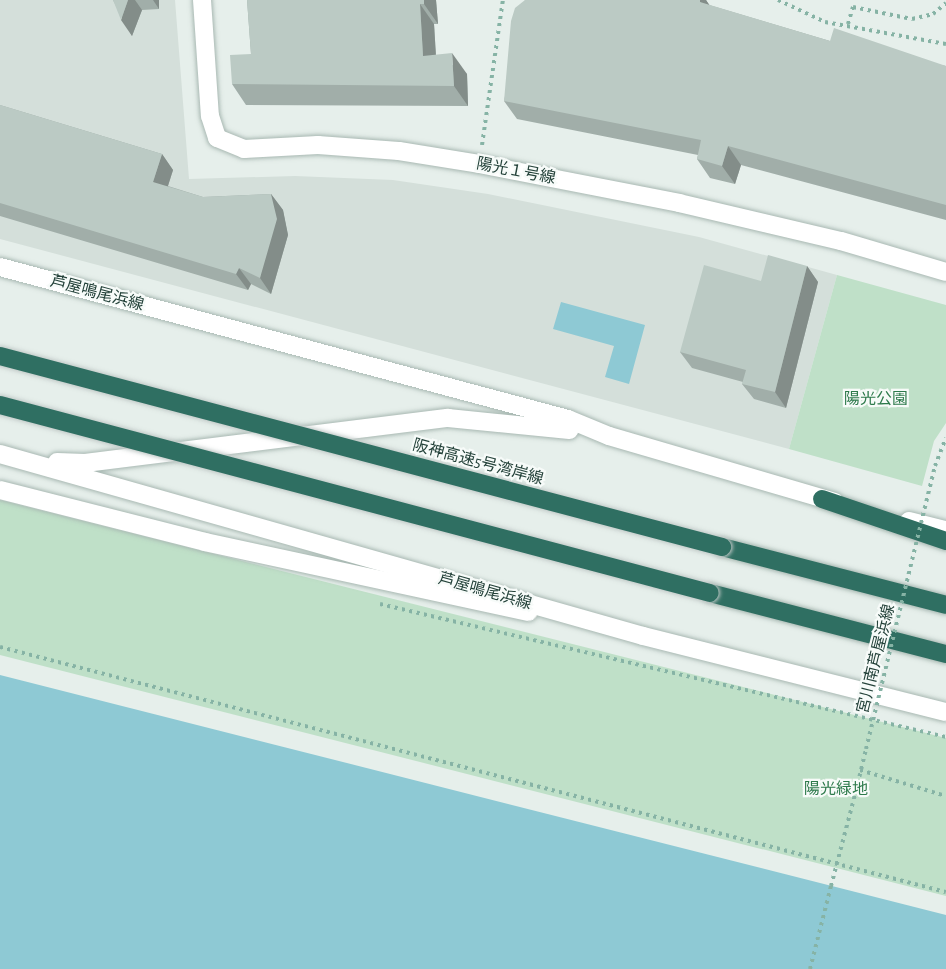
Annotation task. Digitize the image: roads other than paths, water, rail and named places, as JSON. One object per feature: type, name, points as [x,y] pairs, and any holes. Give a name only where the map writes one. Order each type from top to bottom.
[{"type":"highway","name":"阪神高速5号湾岸線","points":[[0,356],[946,605]]},
{"type":"highway","points":[[0,405],[946,654]]},
{"type":"highway","points":[[822,499],[946,541]]},
{"type":"main road","name":"陽光１号線","points":[[202,0],[210,116],[218,138],[244,149],[318,145],[399,151],[479,164],[841,241],[946,272]]},
{"type":"main road","name":"芦屋鳴尾浜線","points":[[0,267],[568,419],[609,436],[822,499],[946,530]]},
{"type":"main road","name":"芦屋鳴尾浜線","points":[[27,461],[84,463],[448,418],[525,423],[609,436]]},
{"type":"main road","name":"芦屋鳴尾浜線","points":[[0,454],[643,636],[946,712]]},
{"type":"main road","points":[[0,490],[205,542],[643,636]]},
{"type":"water","points":[[561,302],[645,325],[629,384],[605,377],[614,346],[553,329]]},
{"type":"water","points":[[0,675],[946,915],[946,969],[0,969]]},
{"type":"park label","name":"陽光公園","points":[[876,399]]},
{"type":"park label","name":"陽光緑地","points":[[836,789]]}]
